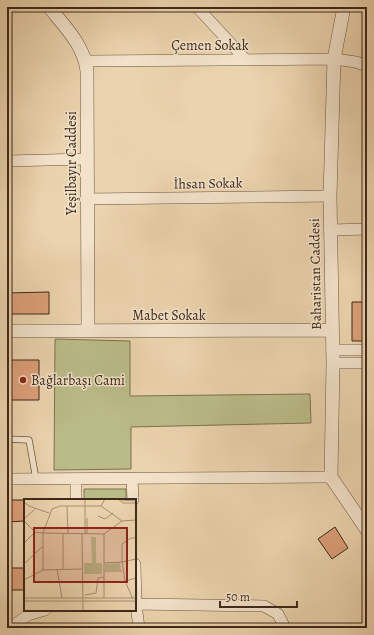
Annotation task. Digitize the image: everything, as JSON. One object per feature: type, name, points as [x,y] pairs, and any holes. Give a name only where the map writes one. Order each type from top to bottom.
[{"type":"street","name":"Yeşilbayır Caddesi","points":[[49,7],[78,45],[86,61],[88,81],[88,331]]},
{"type":"street","points":[[197,7],[246,60]]},
{"type":"street","name":"Baharistan Caddesi","points":[[331,477],[333,363],[330,196],[334,59],[343,7]]},
{"type":"street","name":"Çemen Sokak","points":[[86,61],[334,59],[356,62],[367,66]]},
{"type":"street","points":[[7,161],[87,158]]},
{"type":"street","name":"İhsan Sokak","points":[[87,199],[330,196]]},
{"type":"street","points":[[330,230],[367,230]]},
{"type":"street","name":"Mabet Sokak","points":[[7,331],[332,330]]},
{"type":"street","points":[[332,350],[367,350]]},
{"type":"street","points":[[333,363],[367,363]]},
{"type":"street","points":[[7,479],[331,477],[367,530]]},
{"type":"street","points":[[76,479],[76,499]]},
{"type":"street","points":[[132,479],[133,499]]},
{"type":"street","points":[[139,628],[136,604],[264,606],[278,614],[285,628]]},
{"type":"street","points":[[9,628],[28,615],[42,611]]},
{"type":"lane","points":[[7,439],[29,440],[36,479]]},
{"type":"green space","points":[[55,339],[130,341],[130,396],[310,394],[311,423],[131,427],[131,469],[54,470]]},
{"type":"green space","points":[[84,489],[126,489],[126,499],[84,499]]},
{"type":"building","points":[[49,292],[49,314],[7,314],[7,293]]},
{"type":"building","points":[[352,302],[367,302],[367,341],[352,341]]},
{"type":"building","name":"Bağlarbaşı Cami","points":[[7,360],[39,360],[39,400],[7,400]]},
{"type":"building","points":[[7,500],[24,500],[24,521],[7,522]]},
{"type":"building","points":[[335,527],[348,548],[332,559],[318,539]]},
{"type":"building","points":[[7,568],[24,568],[24,590],[7,590]]},
{"type":"place","name":"Bağlarbaşı Cami","points":[[23,380]]}]
